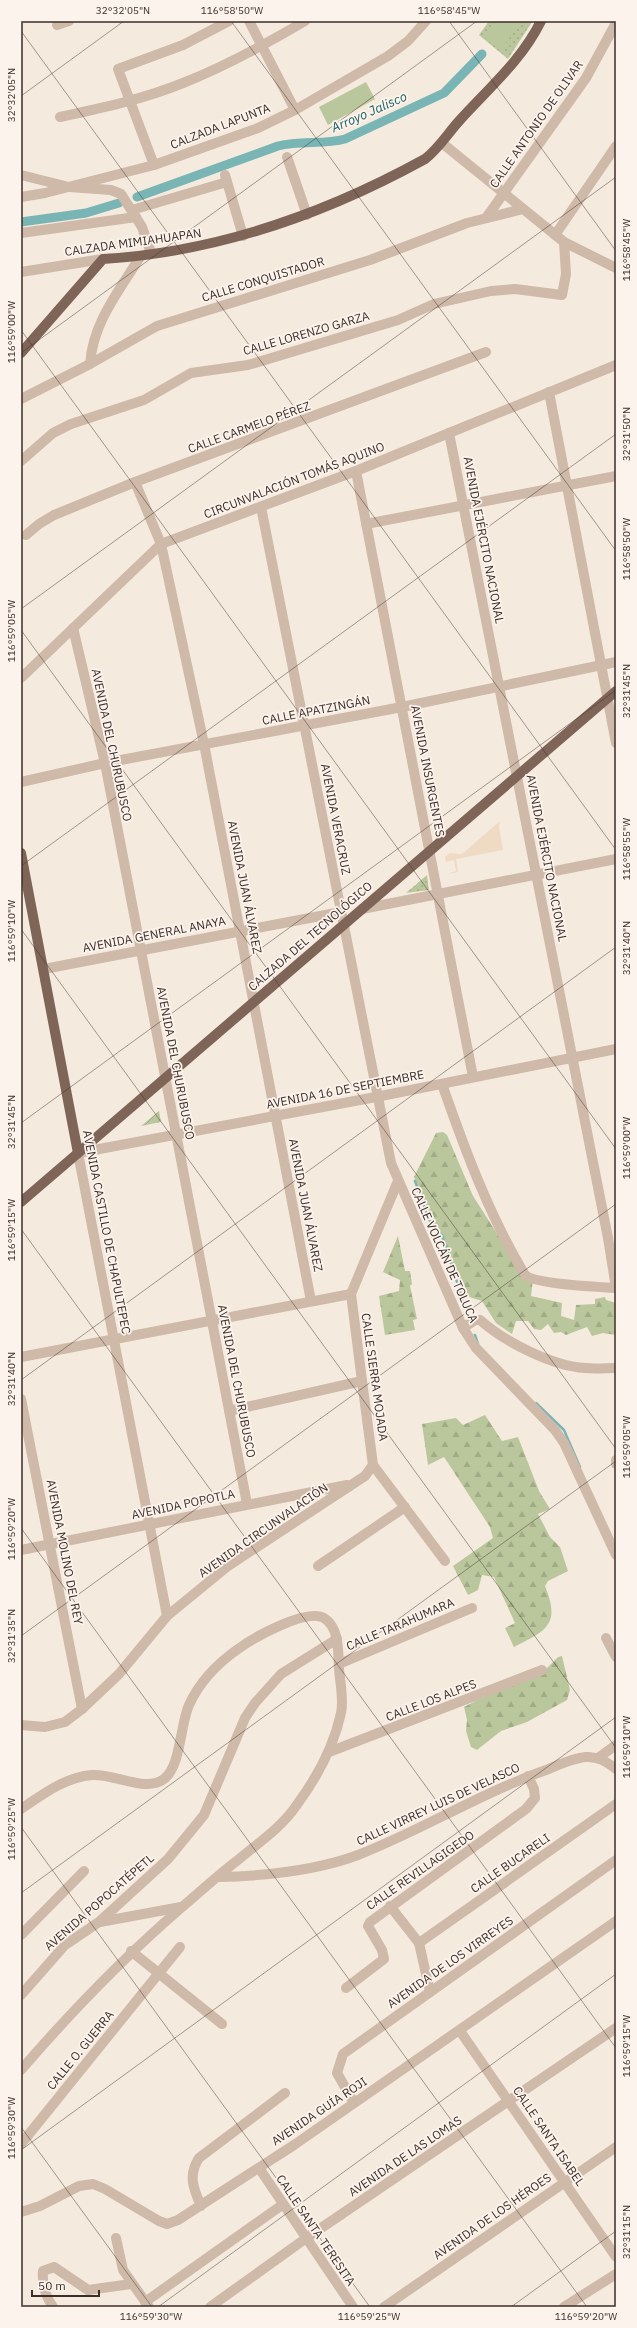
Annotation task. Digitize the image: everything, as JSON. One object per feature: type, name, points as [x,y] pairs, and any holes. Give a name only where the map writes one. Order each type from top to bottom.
[{"type":"main road","name":"CALZADA MIMIAHUAPAN","points":[[103,259],[140,256],[223,242],[244,236],[308,215],[416,164],[434,152],[460,121],[508,69],[540,21]]},
{"type":"main road","points":[[21,353],[103,259]]},
{"type":"main road","name":"CALZADA DEL TECNOLÓGICO","points":[[21,1202],[616,691]]},
{"type":"main road","name":"AVENIDA CASTILLO DE CHAPULTEPEC","points":[[21,853],[78,1153]]},
{"type":"street","points":[[57,25],[69,21]]},
{"type":"street","points":[[154,165],[118,69],[183,45],[229,21]]},
{"type":"street","points":[[249,21],[295,110]]},
{"type":"street","points":[[60,117],[130,101],[183,83],[263,46],[305,21]]},
{"type":"street","name":"CALZADA LAPUNTA","points":[[21,197],[69,187],[154,165],[258,128],[295,110],[398,49],[426,21]]},
{"type":"street","name":"CALLE ANTONIO DE OLIVAR","points":[[486,218],[586,78],[616,23]]},
{"type":"street","points":[[442,143],[564,242],[616,268]]},
{"type":"street","points":[[555,235],[616,146]]},
{"type":"street","points":[[287,157],[308,215]]},
{"type":"street","points":[[21,175],[69,187],[117,192],[124,198],[142,227],[151,253]]},
{"type":"street","points":[[21,233],[134,214],[226,179],[244,236]]},
{"type":"street","name":"CALLE CONQUISTADOR","points":[[21,399],[90,364],[156,326],[370,260],[439,233],[486,218],[523,209]]},
{"type":"street","name":"CALLE LORENZO GARZA","points":[[21,461],[53,433],[71,424],[144,400],[191,373],[256,363],[398,320],[434,304],[491,292],[515,290],[562,295],[566,274],[564,242]]},
{"type":"street","points":[[90,364],[91,347],[97,328],[108,306],[140,256]]},
{"type":"street","name":"CALZADA MIMIAHUAPAN","points":[[22,273],[103,259]]},
{"type":"street","name":"CALLE CARMELO PÉREZ","points":[[26,535],[39,524],[54,515],[135,482],[486,352]]},
{"type":"street","name":"CIRCUNVALACIÓN TOMÁS AQUINO","points":[[21,678],[161,544],[356,471],[616,365]]},
{"type":"street","points":[[549,392],[616,743]]},
{"type":"street","name":"AVENIDA EJÉRCITO NACIONAL","points":[[449,433],[573,1057],[612,1237],[616,1288]]},
{"type":"street","name":"AVENIDA INSURGENTES","points":[[356,471],[439,894],[473,1077]]},
{"type":"street","points":[[366,524],[616,476]]},
{"type":"street","name":"AVENIDA JUAN ÁLVAREZ","points":[[135,482],[161,544],[204,744],[312,1301]]},
{"type":"street","name":"AVENIDA VERACRUZ","points":[[261,507],[340,912],[344,925],[376,1097],[391,1163],[398,1181]]},
{"type":"street","name":"AVENIDA DEL CHURUBUSCO","points":[[73,628],[105,763],[247,1504]]},
{"type":"street","name":"CALLE APATZINGÁN","points":[[21,782],[105,763],[402,707],[616,662]]},
{"type":"street","points":[[362,909],[616,859]]},
{"type":"street","name":"AVENIDA GENERAL ANAYA","points":[[44,969],[340,912]]},
{"type":"street","name":"AVENIDA 16 DE SEPTIEMBRE","points":[[78,1153],[376,1097],[616,1049]]},
{"type":"street","points":[[442,1084],[465,1151],[482,1192],[525,1275],[530,1279],[543,1281],[616,1288]]},
{"type":"street","name":"AVENIDA CASTILLO DE CHAPULTEPEC","points":[[78,1153],[167,1616]]},
{"type":"street","name":"CALLE SIERRA MOJADA","points":[[398,1181],[351,1294],[374,1465],[445,1562]]},
{"type":"street","name":"CALLE VOLCÁN DE TOLUCA","points":[[398,1181],[462,1328],[476,1348],[550,1425],[564,1443],[616,1555]]},
{"type":"street","points":[[21,1358],[351,1294]]},
{"type":"street","points":[[462,1328],[475,1320],[480,1320],[492,1331],[518,1345],[561,1364],[585,1368],[616,1368]]},
{"type":"street","points":[[229,1411],[362,1381]]},
{"type":"street","name":"AVENIDA MOLINO DEL REY","points":[[21,1399],[51,1544],[82,1709]]},
{"type":"street","name":"AVENIDA CIRCUNVALACIÓN","points":[[21,1725],[45,1727],[61,1724],[82,1709],[119,1674],[167,1616],[228,1566],[365,1476],[374,1465]]},
{"type":"street","name":"AVENIDA POPOTLA","points":[[21,1550],[351,1484]]},
{"type":"street","points":[[318,1566],[405,1507]]},
{"type":"street","name":"CALLE TARAHUMARA","points":[[339,1664],[472,1608]]},
{"type":"street","points":[[21,1809],[57,1786],[84,1776],[104,1776],[145,1783],[161,1781],[173,1769],[185,1717],[195,1694],[212,1672],[238,1649],[292,1620],[318,1616],[325,1619],[335,1631],[337,1639],[342,1711],[329,1752],[297,1806],[288,1816],[131,1951],[61,2024],[21,2070]]},
{"type":"street","points":[[606,1638],[616,1657]]},
{"type":"street","name":"AVENIDA POPOCATÉPETL","points":[[21,1994],[65,1946],[99,1922],[168,1859],[201,1820],[245,1718],[266,1689],[281,1674],[337,1639]]},
{"type":"street","name":"CALLE LOS ALPES","points":[[329,1752],[542,1670]]},
{"type":"street","points":[[616,1745],[598,1758],[616,1769]]},
{"type":"street","name":"CALLE VIRREY LUIS DE VELASCO","points":[[218,1877],[273,1873],[336,1862],[409,1833],[528,1776],[578,1758],[598,1758]]},
{"type":"street","name":"CALLE REVILLAGIGEDO","points":[[346,1988],[384,1959],[382,1950],[368,1926],[374,1918],[453,1864],[526,1809],[535,1798],[534,1789],[528,1776]]},
{"type":"street","name":"CALLE BUCARELI","points":[[419,1944],[616,1804]]},
{"type":"street","name":"AVENIDA DE LOS VIRREYES","points":[[354,2104],[337,2073],[343,2054],[616,1860]]},
{"type":"street","points":[[21,1935],[84,1871]]},
{"type":"street","points":[[99,1922],[182,1906]]},
{"type":"street","points":[[390,1906],[419,1944],[430,1992]]},
{"type":"street","name":"AVENIDA GUÍA ROJI","points":[[21,2212],[40,2206],[85,2184],[106,2189],[166,2224],[178,2220],[354,2104],[616,1921]]},
{"type":"street","name":"CALLE O. GUERRA","points":[[21,2144],[180,1947]]},
{"type":"street","points":[[131,1951],[222,2024]]},
{"type":"street","name":"AVENIDA DE LAS LOMAS","points":[[210,2307],[305,2239],[616,2028]]},
{"type":"street","name":"CALLE SANTA ISABEL","points":[[460,2031],[510,2101],[616,2257]]},
{"type":"street","points":[[201,2206],[191,2180],[193,2167],[199,2158],[285,2093]]},
{"type":"street","name":"AVENIDA DE LOS HÉROES","points":[[384,2307],[616,2147]]},
{"type":"street","name":"CALLE SANTA TERESITA","points":[[259,2168],[282,2205],[353,2307]]},
{"type":"street","points":[[116,2238],[123,2270],[147,2304],[282,2205]]},
{"type":"street","points":[[53,2307],[46,2296],[42,2281],[43,2271],[46,2268],[54,2267],[88,2290],[132,2284]]},
{"type":"street","points":[[564,2307],[616,2274]]},
{"type":"green space","points":[[489,21],[532,22],[508,59],[479,35]]},
{"type":"green space","points":[[498,21],[523,21],[500,50],[485,38]]},
{"type":"green space","points":[[366,82],[375,99],[328,125],[319,107]]},
{"type":"green space","points":[[427,875],[429,890],[406,893]]},
{"type":"green space","points":[[159,1111],[161,1122],[141,1126]]},
{"type":"green space","points":[[443,1132],[447,1135],[473,1196],[498,1235],[533,1278],[531,1296],[562,1303],[561,1316],[574,1320],[576,1305],[595,1304],[595,1299],[605,1297],[606,1300],[616,1303],[616,1335],[603,1333],[592,1336],[587,1327],[566,1335],[561,1332],[554,1333],[548,1324],[541,1330],[534,1329],[528,1321],[516,1321],[512,1334],[496,1323],[482,1301],[466,1296],[414,1177],[436,1133]]},
{"type":"green space","points":[[398,1236],[405,1271],[410,1271],[412,1284],[410,1286],[417,1319],[413,1320],[415,1330],[385,1335],[379,1296],[399,1291],[400,1280],[383,1272]]},
{"type":"green space","points":[[485,1415],[502,1441],[518,1437],[539,1491],[550,1509],[538,1514],[550,1537],[560,1547],[568,1571],[548,1581],[545,1586],[550,1599],[551,1610],[551,1618],[548,1625],[535,1636],[514,1647],[505,1628],[515,1623],[494,1577],[482,1575],[478,1590],[468,1595],[453,1566],[493,1538],[490,1527],[444,1457],[428,1465],[422,1424],[456,1418],[463,1425]]},
{"type":"green space","points":[[562,1656],[570,1690],[567,1700],[527,1722],[501,1731],[477,1750],[471,1747],[466,1731],[467,1720],[464,1707],[497,1690],[544,1671],[558,1657]]},
{"type":"shaded area","points":[[500,821],[499,827],[503,850],[456,859],[458,872],[447,874],[456,871],[454,860],[446,862],[445,857],[450,853],[462,854]]},
{"type":"waterway","name":"Arroyo Jalisco","points":[[137,197],[278,146],[295,143],[328,142],[345,139],[444,93],[482,54]]},
{"type":"waterway","name":"Arroyo Jalisco","points":[[21,222],[86,213],[119,203]]},
{"type":"waterway","points":[[415,1181],[429,1220],[442,1235],[467,1313]]},
{"type":"waterway","points":[[475,1335],[478,1344]]},
{"type":"waterway","points":[[536,1403],[564,1430],[580,1467]]}]
